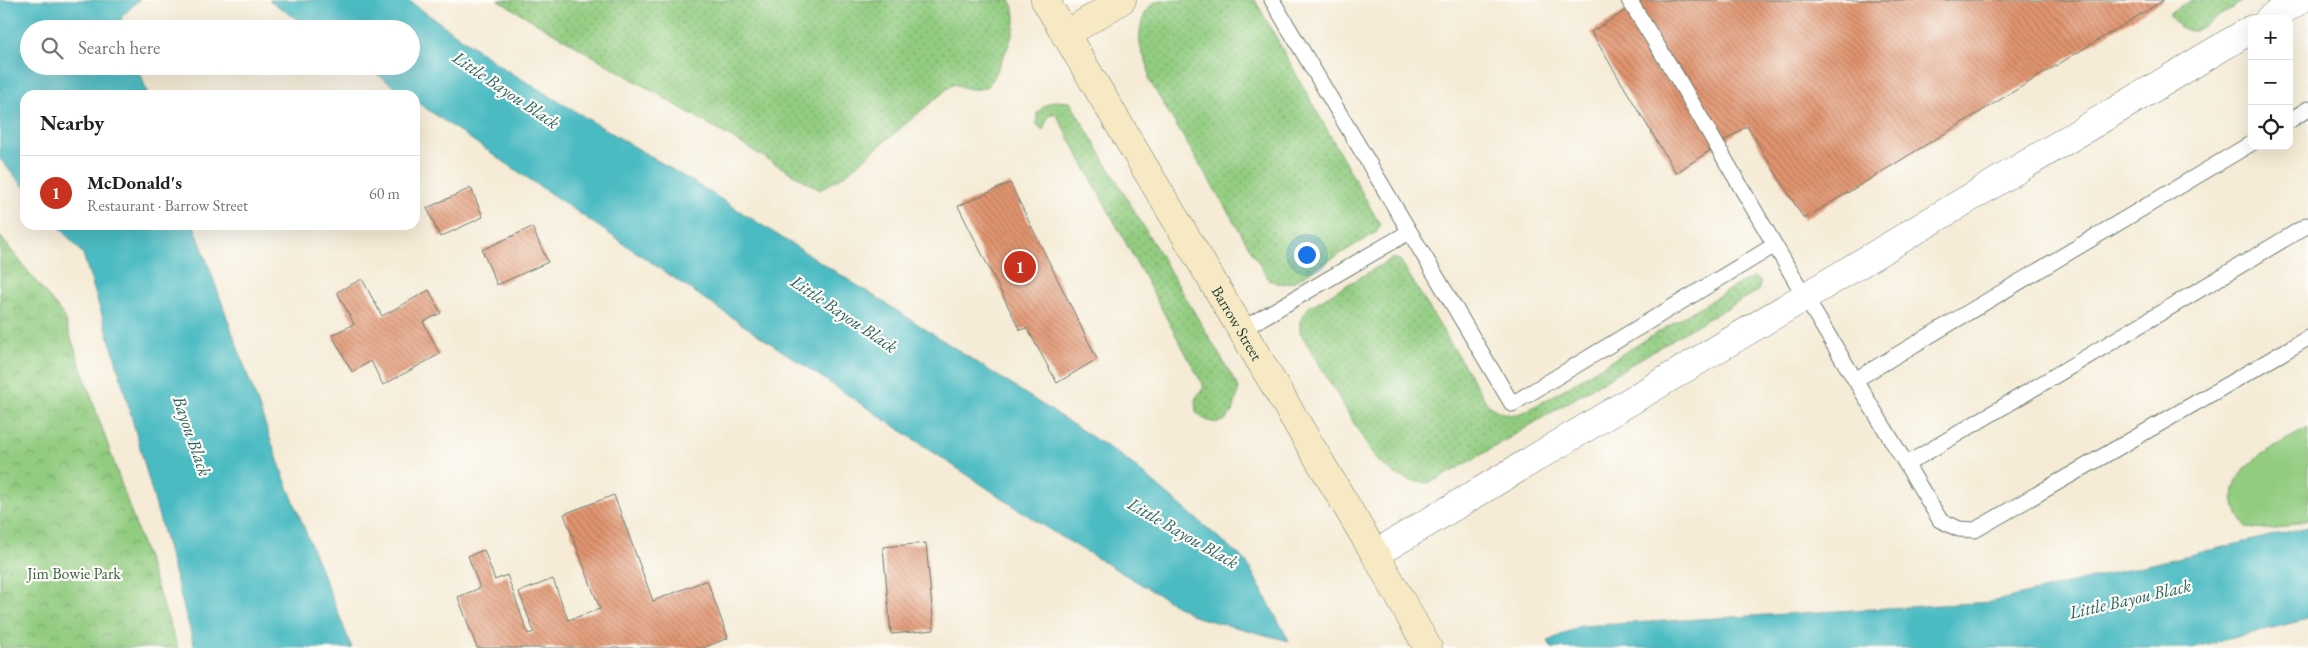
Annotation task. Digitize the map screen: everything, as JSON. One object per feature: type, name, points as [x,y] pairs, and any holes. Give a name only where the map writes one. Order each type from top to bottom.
[{"type":"main road","name":"Barrow Street","points":[[1045,0],[1375,554],[1428,648]]},
{"type":"main road","points":[[1065,34],[1122,0]]},
{"type":"street","points":[[2276,15],[2300,0]]},
{"type":"street","points":[[1375,554],[2248,31]]},
{"type":"lane","points":[[1272,0],[1512,404],[1775,245]]},
{"type":"lane","points":[[1629,0],[1678,79],[1805,297],[1940,520],[1959,530],[1975,530],[2308,338]]},
{"type":"lane","points":[[2293,119],[2308,110]]},
{"type":"lane","points":[[1856,380],[2248,145]]},
{"type":"lane","points":[[1906,464],[2308,225]]},
{"type":"lane","points":[[1241,330],[1409,232]]},
{"type":"green space","points":[[498,0],[1010,0],[1014,8],[1015,25],[1010,42],[989,84],[983,88],[975,89],[953,84],[846,174],[820,190]]},
{"type":"green space","points":[[1158,0],[1255,0],[1380,225],[1377,232],[1293,282],[1281,284],[1269,280],[1149,80],[1148,66],[1141,49],[1140,28],[1148,9]]},
{"type":"green space","points":[[2192,0],[2245,0],[2195,31],[2190,31],[2177,24],[2169,14]]},
{"type":"green space","points":[[1054,101],[1070,102],[1239,388],[1232,412],[1226,419],[1217,422],[1208,421],[1196,412],[1195,399],[1204,387],[1056,114],[1049,114],[1043,130],[1037,125],[1037,113],[1044,106]]},
{"type":"green space","name":"Jim Bowie Park","points":[[0,236],[63,315],[178,648],[0,648]]},
{"type":"green space","points":[[1393,258],[1400,260],[1488,405],[1505,414],[1524,412],[1546,400],[1733,287],[1753,277],[1761,281],[1758,291],[1693,327],[1476,458],[1430,483],[1414,482],[1395,474],[1378,461],[1300,332],[1300,321],[1309,307]]},
{"type":"green space","points":[[2308,428],[2308,519],[2274,530],[2246,527],[2236,509],[2233,493],[2238,478],[2261,455]]},
{"type":"water","points":[[0,0],[139,0],[121,17],[122,20],[20,20],[20,75],[141,75],[146,90],[20,90],[20,182],[0,159]]},
{"type":"water","name":"Little Bayou Black","points":[[269,0],[408,0],[503,68],[700,186],[1126,459],[1246,561],[1289,641],[1196,617],[1045,527],[709,302],[420,104],[420,90],[400,90],[378,75],[420,75],[420,20],[298,20]]},
{"type":"water","name":"Bayou Black","points":[[62,230],[196,230],[284,477],[352,648],[195,648],[115,357],[83,254]]},
{"type":"water","name":"Little Bayou Black","points":[[2308,527],[2308,619],[2192,648],[1552,648],[1548,641],[1580,626],[1991,602]]},
{"type":"building","points":[[1643,0],[2164,0],[1804,219],[1747,126],[1676,173],[1591,32]]},
{"type":"building","points":[[1010,183],[1097,359],[1057,383],[1027,328],[1020,330],[958,206]]},
{"type":"building","points":[[471,188],[483,217],[440,237],[427,208]]},
{"type":"building","points":[[532,227],[548,262],[497,285],[482,250]]},
{"type":"building","points":[[362,279],[382,316],[429,290],[441,313],[423,322],[440,354],[383,385],[371,361],[352,372],[332,335],[354,324],[337,292]]},
{"type":"building","points":[[614,495],[653,601],[707,580],[728,638],[703,648],[477,648],[458,597],[480,588],[468,556],[484,550],[495,580],[507,575],[528,634],[534,632],[519,592],[553,579],[568,620],[600,609],[564,514]]},
{"type":"building","points":[[926,543],[934,630],[891,634],[883,547]]},
{"type":"place","name":"McDonald's","points":[[1020,267]]}]
